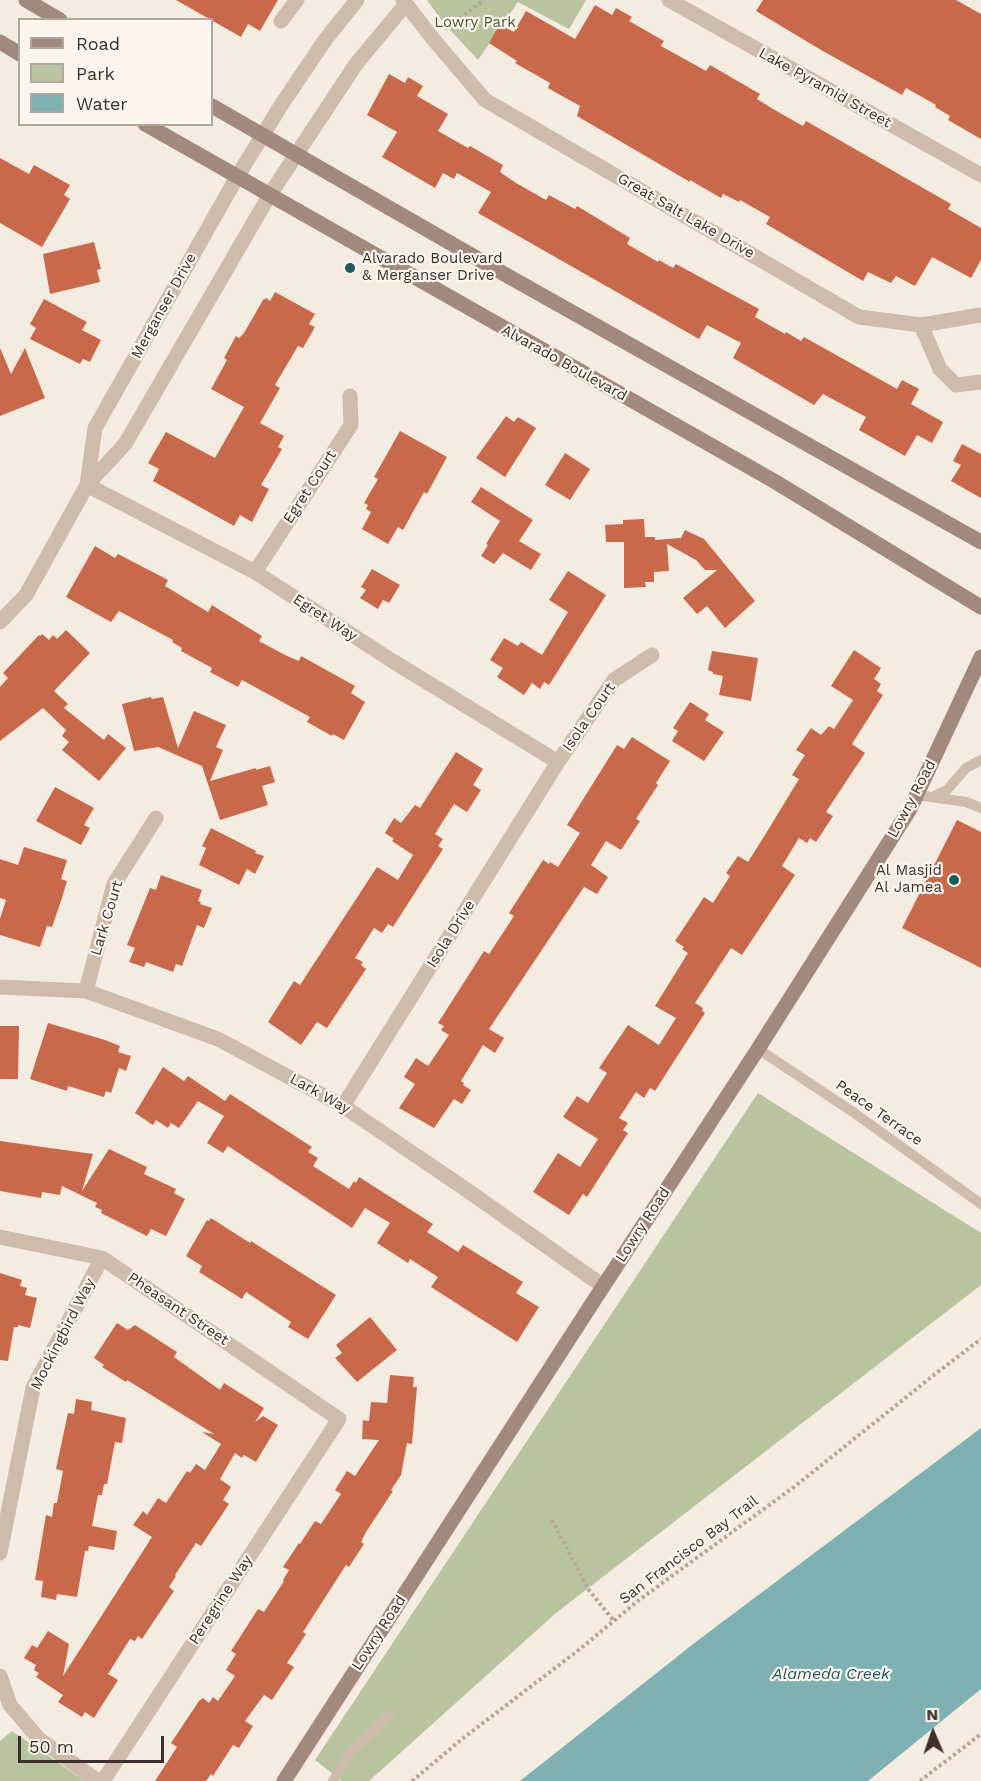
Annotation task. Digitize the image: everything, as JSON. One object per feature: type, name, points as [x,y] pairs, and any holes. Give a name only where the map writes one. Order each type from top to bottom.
[{"type":"main road","points":[[26,0],[57,18]]},
{"type":"main road","points":[[0,42],[18,53]]},
{"type":"main road","points":[[213,106],[506,275],[981,542]]},
{"type":"main road","name":"Alvarado Boulevard","points":[[148,126],[774,481],[981,607]]},
{"type":"main road","name":"Lowry Road","points":[[284,1781],[758,1049],[910,809],[924,796],[981,657]]},
{"type":"street","points":[[281,21],[297,0]]},
{"type":"street","points":[[263,135],[325,40],[357,0]]},
{"type":"street","name":"Lake Pyramid Street","points":[[669,0],[981,175]]},
{"type":"street","name":"Great Salt Lake Drive","points":[[269,196],[356,64],[404,2],[485,99],[860,317],[921,325],[981,315]]},
{"type":"street","name":"Merganser Drive","points":[[87,485],[95,428],[263,135]]},
{"type":"street","name":"Merganser Drive","points":[[0,622],[26,595],[87,485],[125,444],[269,196]]},
{"type":"street","points":[[921,325],[940,369],[956,385],[981,382]]},
{"type":"street","name":"Egret Court","points":[[255,572],[351,425],[350,396]]},
{"type":"street","name":"Egret Way","points":[[87,485],[255,572],[394,662],[558,762]]},
{"type":"street","name":"Isola Court","points":[[558,762],[614,680],[652,655]]},
{"type":"street","name":"Isola Drive","points":[[344,1106],[558,762]]},
{"type":"street","name":"Lark Court","points":[[86,991],[114,884],[156,818]]},
{"type":"street","name":"Lark Way","points":[[0,987],[86,991],[218,1039],[344,1106],[603,1286]]},
{"type":"street","name":"Pheasant Street","points":[[0,1237],[102,1258],[339,1419]]},
{"type":"street","name":"Mockingbird Way","points":[[0,1553],[33,1388],[102,1258]]},
{"type":"street","name":"Peregrine Way","points":[[103,1781],[339,1419]]},
{"type":"street","points":[[0,1676],[10,1705],[39,1739],[98,1781]]},
{"type":"lane","points":[[924,796],[947,790],[966,768],[981,760]]},
{"type":"lane","points":[[924,796],[966,802],[981,808]]},
{"type":"lane","name":"Peace Terrace","points":[[758,1049],[853,1112],[981,1204]]},
{"type":"lane","points":[[333,1781],[350,1753],[390,1714]]},
{"type":"path","points":[[433,39],[484,0]]},
{"type":"path","name":"San Francisco Bay Trail","points":[[412,1781],[462,1739],[718,1541],[794,1487],[981,1339]]},
{"type":"path","points":[[552,1520],[588,1589],[614,1621]]},
{"type":"path","points":[[920,1781],[981,1734]]},
{"type":"green space","name":"Lowry Park","points":[[427,0],[586,0],[569,29],[518,2],[478,60],[442,21]]},
{"type":"green space","points":[[758,1093],[981,1233],[981,1285],[556,1613],[369,1781],[342,1781],[315,1760]]},
{"type":"green space","points":[[12,1731],[85,1781],[0,1781],[0,1741]]},
{"type":"water","name":"Alameda Creek","points":[[981,1428],[981,1689],[868,1781],[520,1781],[697,1641]]},
{"type":"building","points":[[176,0],[278,0],[260,31],[248,24],[241,37],[213,21],[213,18],[208,18]]},
{"type":"building","points":[[763,0],[956,0],[981,14],[981,139],[948,120],[950,116],[935,107],[936,105],[906,88],[902,95],[756,11]]},
{"type":"building","points":[[595,5],[612,15],[616,8],[632,17],[629,21],[664,41],[661,46],[706,71],[710,65],[760,94],[757,99],[773,109],[803,126],[806,121],[951,204],[948,209],[981,228],[981,260],[971,278],[932,257],[915,286],[896,276],[891,283],[868,272],[863,281],[766,224],[770,217],[740,200],[739,202],[723,194],[721,198],[690,180],[690,182],[577,116],[580,106],[548,88],[550,83],[515,63],[517,61],[489,43],[500,24],[514,32],[526,11],[575,39]]},
{"type":"building","points":[[389,74],[405,83],[408,77],[423,86],[417,96],[448,114],[438,131],[503,165],[500,172],[516,183],[546,200],[549,195],[575,209],[577,206],[630,238],[627,244],[658,262],[659,260],[673,268],[676,264],[759,309],[755,317],[785,334],[786,332],[801,341],[804,337],[897,389],[902,380],[919,389],[911,404],[943,422],[932,443],[917,435],[905,456],[859,430],[866,417],[823,394],[814,405],[733,358],[741,343],[707,325],[699,339],[478,213],[491,192],[457,173],[454,179],[443,173],[435,188],[382,157],[397,132],[367,115]]},
{"type":"building","points":[[0,158],[29,174],[34,165],[70,185],[64,195],[70,199],[42,247],[0,223]]},
{"type":"building","points":[[94,242],[101,269],[97,270],[100,282],[50,294],[43,254]]},
{"type":"building","points":[[275,292],[315,314],[309,324],[315,327],[303,348],[298,346],[275,385],[280,388],[260,423],[284,436],[278,447],[282,449],[261,485],[269,489],[252,522],[240,515],[234,526],[153,481],[159,469],[148,463],[166,432],[215,458],[244,407],[211,389],[227,360],[224,358],[236,336],[239,338],[244,333],[263,300],[266,298],[270,301]]},
{"type":"building","points":[[44,299],[87,322],[82,330],[101,340],[90,362],[83,359],[80,364],[30,339],[36,328],[30,324]]},
{"type":"building","points":[[0,348],[11,374],[25,348],[45,398],[0,416]]},
{"type":"building","points":[[506,416],[514,422],[518,417],[536,428],[505,477],[476,458]]},
{"type":"building","points":[[400,431],[447,457],[427,494],[424,492],[403,530],[398,527],[388,544],[362,529],[371,512],[366,509],[368,505],[364,503],[378,479],[374,477]]},
{"type":"building","points":[[962,444],[981,454],[981,498],[951,481],[961,465],[953,461]]},
{"type":"building","points":[[565,453],[590,469],[570,500],[545,485]]},
{"type":"building","points":[[481,487],[533,520],[519,541],[541,554],[531,570],[503,553],[494,564],[481,556],[500,521],[471,502]]},
{"type":"building","points":[[644,519],[645,537],[655,537],[655,540],[681,538],[685,530],[704,539],[755,601],[725,628],[707,606],[697,614],[683,598],[717,570],[705,570],[696,560],[667,544],[669,571],[654,572],[654,582],[645,582],[646,587],[624,588],[624,542],[606,542],[605,525],[623,524],[623,520]]},
{"type":"building","points":[[95,546],[115,558],[118,554],[168,580],[165,586],[208,612],[212,605],[262,636],[259,641],[299,661],[301,656],[355,686],[351,693],[365,702],[344,740],[307,722],[310,717],[242,680],[238,687],[210,672],[212,668],[181,651],[182,648],[172,642],[173,640],[119,611],[111,622],[66,597]]},
{"type":"building","points":[[372,569],[400,585],[389,603],[383,600],[378,609],[360,598],[366,590],[361,587]]},
{"type":"building","points":[[568,571],[606,595],[549,685],[544,682],[540,689],[532,683],[524,695],[497,677],[503,668],[490,660],[504,638],[518,646],[521,642],[542,655],[568,612],[549,600]]},
{"type":"building","points":[[66,630],[90,653],[54,691],[68,704],[64,708],[104,740],[108,734],[126,748],[99,781],[62,750],[69,742],[62,736],[66,730],[43,708],[0,741],[0,687],[8,678],[3,673],[39,635],[42,634],[49,640],[53,635],[57,639]]},
{"type":"building","points":[[854,650],[881,668],[874,679],[881,684],[877,691],[883,695],[852,744],[865,753],[826,812],[833,816],[816,842],[810,838],[807,843],[799,838],[782,866],[795,875],[742,955],[731,948],[695,1003],[703,1008],[702,1011],[705,1013],[655,1091],[650,1088],[644,1098],[636,1092],[619,1118],[628,1123],[623,1130],[628,1133],[587,1197],[583,1194],[569,1215],[533,1192],[558,1153],[580,1167],[598,1139],[563,1117],[577,1096],[588,1103],[607,1073],[599,1068],[628,1025],[659,1045],[676,1018],[655,1006],[688,953],[675,941],[704,897],[713,903],[730,876],[726,873],[738,856],[748,862],[799,779],[792,775],[805,755],[796,750],[811,728],[821,735],[829,726],[834,729],[853,700],[831,686]]},
{"type":"building","points":[[712,651],[758,658],[751,701],[719,695],[723,676],[713,674],[708,670]]},
{"type":"building","points":[[151,697],[152,699],[163,697],[178,748],[194,711],[226,725],[216,747],[223,750],[210,781],[270,766],[275,782],[262,786],[268,805],[220,820],[202,766],[158,747],[134,751],[122,704]]},
{"type":"building","points":[[690,702],[709,714],[705,720],[724,732],[704,761],[672,741],[678,731],[673,728]]},
{"type":"building","points":[[632,737],[670,761],[636,819],[640,821],[621,850],[606,841],[591,865],[608,877],[597,894],[584,887],[489,1029],[504,1038],[495,1053],[483,1045],[461,1081],[471,1090],[462,1104],[454,1099],[434,1128],[399,1108],[415,1084],[404,1077],[416,1058],[428,1066],[449,1035],[441,1030],[444,1026],[438,1023],[484,951],[489,954],[514,916],[509,913],[543,860],[558,867],[580,833],[567,825],[617,745],[624,749]]},
{"type":"building","points":[[456,752],[483,769],[473,785],[481,790],[467,812],[454,804],[435,834],[443,839],[438,846],[443,849],[393,927],[388,924],[382,933],[374,928],[355,958],[363,962],[361,965],[366,969],[327,1028],[317,1022],[301,1045],[268,1022],[294,981],[300,985],[377,867],[398,880],[413,855],[392,841],[394,839],[385,833],[394,818],[401,823],[415,805],[420,808]]},
{"type":"building","points":[[55,787],[94,808],[84,825],[90,828],[81,845],[36,821]]},
{"type":"building","name":"Al Masjid Al Jamea","points":[[957,820],[981,832],[981,968],[902,928]]},
{"type":"building","points":[[211,828],[264,856],[255,874],[247,869],[239,885],[199,865],[206,848],[202,846]]},
{"type":"building","points":[[24,847],[67,860],[61,879],[67,881],[62,898],[52,927],[47,926],[40,947],[0,935],[0,919],[6,900],[0,898],[0,859],[18,865]]},
{"type":"building","points":[[161,875],[202,890],[198,901],[212,908],[204,928],[197,925],[182,966],[176,964],[173,972],[146,962],[144,967],[129,962],[135,948],[127,945],[150,888],[156,890]]},
{"type":"building","points":[[48,1023],[105,1040],[120,1046],[118,1052],[131,1056],[126,1071],[119,1068],[111,1093],[106,1091],[104,1097],[68,1086],[67,1091],[30,1079]]},
{"type":"building","points":[[0,1026],[19,1026],[18,1079],[0,1079]]},
{"type":"building","points":[[163,1067],[184,1081],[188,1076],[225,1101],[230,1094],[312,1147],[308,1152],[318,1158],[313,1166],[349,1189],[359,1177],[433,1224],[427,1232],[458,1252],[463,1245],[523,1282],[516,1293],[539,1307],[517,1342],[431,1287],[438,1277],[410,1259],[408,1263],[377,1243],[390,1223],[365,1208],[352,1228],[228,1146],[223,1153],[207,1143],[224,1116],[198,1101],[179,1128],[171,1123],[168,1128],[156,1120],[153,1125],[135,1113]]},
{"type":"building","points":[[0,1141],[93,1154],[82,1191],[109,1149],[147,1167],[144,1174],[176,1189],[174,1193],[185,1199],[166,1236],[151,1229],[147,1236],[101,1213],[102,1210],[95,1207],[97,1203],[62,1186],[60,1195],[42,1192],[41,1198],[0,1191]]},
{"type":"building","points":[[211,1218],[336,1295],[308,1339],[288,1327],[291,1322],[246,1292],[242,1299],[199,1272],[202,1266],[186,1256],[207,1220]]},
{"type":"building","points":[[0,1273],[22,1280],[20,1286],[27,1288],[25,1295],[37,1298],[30,1328],[18,1325],[14,1327],[8,1361],[0,1360]]},
{"type":"building","points":[[370,1317],[397,1350],[357,1382],[335,1358],[342,1353],[336,1345]]},
{"type":"building","points":[[117,1323],[128,1330],[135,1325],[177,1352],[174,1357],[220,1390],[224,1383],[264,1408],[255,1422],[263,1416],[278,1425],[256,1462],[244,1455],[242,1458],[235,1453],[220,1479],[231,1487],[223,1500],[229,1504],[201,1546],[196,1543],[175,1575],[169,1587],[174,1591],[142,1639],[138,1636],[135,1641],[130,1639],[108,1674],[118,1680],[94,1718],[85,1712],[82,1717],[58,1702],[63,1695],[36,1677],[39,1673],[34,1670],[36,1665],[24,1658],[32,1645],[37,1648],[48,1631],[69,1644],[63,1676],[152,1537],[133,1525],[143,1511],[147,1515],[158,1498],[166,1503],[187,1471],[190,1473],[196,1464],[205,1470],[221,1444],[202,1432],[214,1434],[102,1367],[104,1365],[94,1358]]},
{"type":"building","points":[[390,1375],[414,1377],[413,1387],[417,1387],[412,1444],[407,1443],[401,1475],[366,1532],[361,1542],[364,1544],[349,1567],[346,1565],[303,1632],[306,1634],[287,1663],[294,1667],[272,1700],[264,1695],[245,1721],[253,1726],[239,1748],[233,1745],[213,1776],[211,1774],[206,1781],[155,1781],[177,1747],[171,1743],[199,1701],[203,1698],[209,1703],[213,1697],[218,1701],[235,1676],[226,1670],[236,1654],[231,1651],[258,1609],[264,1612],[284,1581],[289,1570],[283,1567],[315,1521],[321,1524],[341,1494],[335,1490],[347,1471],[355,1476],[379,1440],[362,1439],[363,1420],[369,1421],[371,1402],[387,1403]]},
{"type":"building","points":[[76,1399],[92,1402],[91,1410],[126,1418],[122,1443],[115,1442],[107,1484],[104,1484],[102,1495],[98,1495],[92,1526],[117,1531],[114,1550],[89,1546],[88,1551],[85,1551],[77,1597],[57,1594],[56,1600],[41,1597],[43,1581],[35,1580],[46,1515],[52,1517],[54,1503],[57,1503],[63,1471],[56,1469],[68,1413],[74,1414]]},
{"type":"place","name":"Alvarado Boulevard & Merganser Drive","points":[[350,268]]},
{"type":"place","name":"Al Masjid Al Jamea","points":[[954,880]]}]
